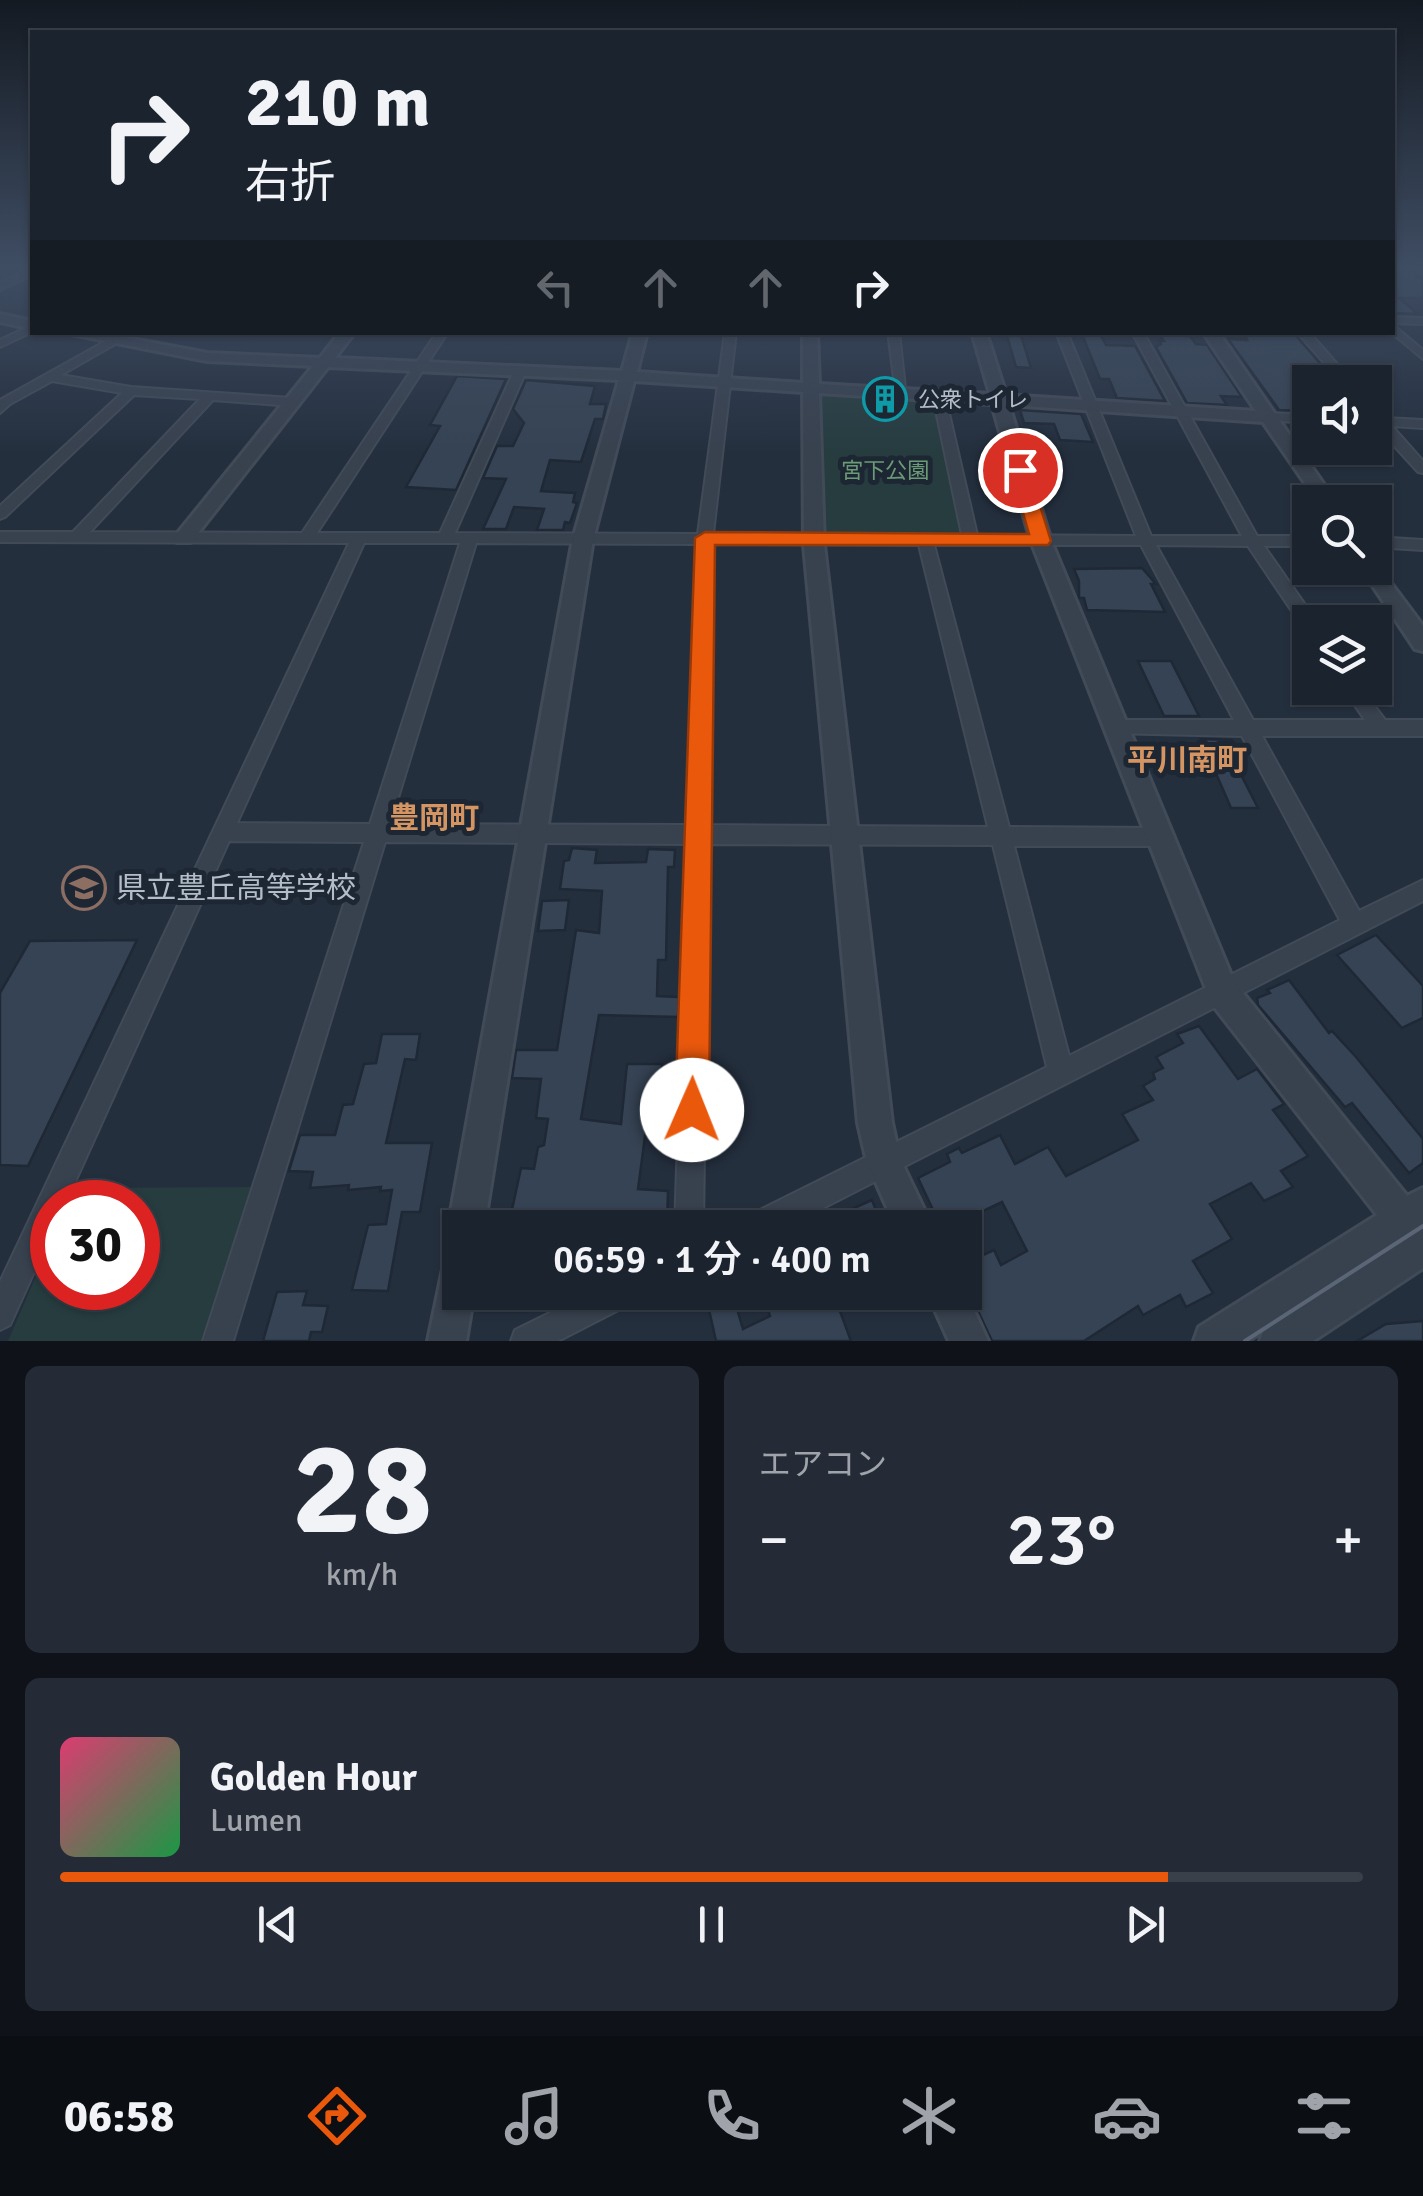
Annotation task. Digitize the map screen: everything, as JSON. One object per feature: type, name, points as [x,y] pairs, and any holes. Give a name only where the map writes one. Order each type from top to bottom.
[{"type":"street","points":[[0,344],[27,329]]},
{"type":"street","points":[[1395,330],[1423,356]]},
{"type":"street","points":[[82,335],[207,356],[627,376],[1292,418]]},
{"type":"street","points":[[0,409],[126,335]]},
{"type":"street","points":[[184,538],[346,335]]},
{"type":"street","points":[[306,537],[442,335]]},
{"type":"street","points":[[469,1210],[583,539],[639,335]]},
{"type":"street","points":[[689,1210],[705,538],[730,335]]},
{"type":"street","points":[[810,335],[814,540],[875,1123],[884,1162],[907,1210]]},
{"type":"street","points":[[894,335],[902,394]]},
{"type":"street","points":[[980,335],[1041,541],[1223,993],[1418,1229]]},
{"type":"street","points":[[1062,335],[1146,540],[1355,924]]},
{"type":"street","points":[[1140,335],[1252,540],[1296,605]]},
{"type":"street","points":[[1212,335],[1314,485]]},
{"type":"street","points":[[1305,335],[1331,365]]},
{"type":"street","points":[[218,1341],[378,832],[458,537],[520,371]]},
{"type":"street","points":[[51,377],[208,398],[292,402]]},
{"type":"street","points":[[0,514],[131,390]]},
{"type":"street","points":[[939,396],[970,540]]},
{"type":"street","points":[[77,538],[208,398]]},
{"type":"street","points":[[1392,421],[1423,424]]},
{"type":"street","points":[[1392,435],[1423,468]]},
{"type":"street","points":[[0,537],[1292,541]]},
{"type":"street","points":[[0,1315],[359,537]]},
{"type":"street","points":[[925,540],[1061,1071]]},
{"type":"street","points":[[1392,543],[1423,545]]},
{"type":"street","points":[[1383,585],[1423,643]]},
{"type":"street","points":[[1364,705],[1380,728]]},
{"type":"street","points":[[1116,728],[1423,728]]},
{"type":"street","points":[[225,832],[1158,838]]},
{"type":"street","points":[[789,1210],[1423,890]]},
{"type":"street","points":[[1213,1341],[1418,1229]]},
{"type":"street","points":[[1279,1341],[1418,1229]]},
{"type":"street","points":[[447,1341],[452,1310]]},
{"type":"street","points":[[526,1341],[588,1310]]},
{"type":"street","points":[[954,1310],[969,1341]]},
{"type":"green space","name":"宮下公園","points":[[818,394],[937,402],[963,533],[827,535],[822,530]]},
{"type":"green space","points":[[254,1187],[207,1341],[8,1341],[30,1290],[30,1310],[160,1310],[160,1188]]},
{"type":"building","points":[[1007,335],[1021,335],[1031,368],[1016,367]]},
{"type":"building","points":[[1082,335],[1101,335],[1106,345],[1135,346],[1165,401],[1117,398],[1109,379],[1100,379]]},
{"type":"building","points":[[1160,335],[1190,336],[1196,344],[1207,345],[1242,397],[1221,396],[1227,405],[1187,403],[1156,347],[1164,341]]},
{"type":"building","points":[[1296,335],[1321,365],[1292,365],[1292,410],[1279,410],[1228,339]]},
{"type":"building","points":[[457,376],[506,379],[456,490],[406,487],[440,426],[430,425]]},
{"type":"building","points":[[526,380],[595,386],[590,404],[606,404],[603,419],[595,419],[581,462],[550,460],[541,491],[575,493],[573,502],[577,503],[563,530],[537,530],[544,509],[514,507],[506,529],[483,529],[506,479],[483,478],[497,446],[513,446],[524,423],[513,409]]},
{"type":"building","points":[[1020,410],[1081,414],[1093,442],[1060,440],[1054,424],[1024,423]]},
{"type":"building","points":[[1142,568],[1156,584],[1151,584],[1165,612],[1087,610],[1084,598],[1079,598],[1074,569]]},
{"type":"building","points":[[1138,661],[1171,661],[1199,716],[1164,716]]},
{"type":"building","points":[[1201,739],[1232,740],[1240,755],[1231,755],[1258,808],[1231,808]]},
{"type":"building","points":[[572,848],[597,850],[595,863],[646,862],[648,849],[675,850],[674,867],[668,867],[666,960],[658,960],[657,996],[679,997],[678,1017],[599,1015],[581,1119],[621,1124],[627,1064],[662,1064],[659,1115],[648,1114],[638,1189],[668,1191],[667,1210],[512,1210],[521,1168],[534,1169],[538,1147],[544,1145],[548,1119],[536,1118],[541,1079],[512,1078],[516,1050],[557,1050],[576,930],[599,933],[602,891],[560,889],[564,861],[569,860]]},
{"type":"building","points":[[569,900],[565,930],[538,931],[542,901]]},
{"type":"building","points":[[1376,935],[1423,986],[1423,1018],[1402,1028],[1337,955]]},
{"type":"building","points":[[137,940],[28,1166],[0,1165],[0,993],[30,941]]},
{"type":"building","points":[[1289,980],[1329,1033],[1332,1031],[1356,1057],[1423,1139],[1423,1163],[1409,1173],[1352,1103],[1345,1107],[1258,1005],[1257,998]]},
{"type":"building","points":[[1199,1026],[1238,1079],[1257,1069],[1284,1104],[1273,1110],[1308,1156],[1281,1171],[1293,1187],[1264,1201],[1251,1183],[1210,1204],[1232,1239],[1193,1261],[1213,1293],[1186,1307],[1180,1295],[1143,1315],[1138,1306],[1084,1341],[992,1341],[978,1310],[982,1310],[982,1255],[994,1250],[1001,1265],[1027,1251],[1002,1202],[982,1212],[933,1210],[918,1178],[950,1162],[947,1154],[959,1148],[962,1153],[1000,1135],[1015,1164],[1048,1147],[1066,1176],[1138,1140],[1122,1114],[1153,1100],[1143,1086],[1163,1068],[1156,1057],[1183,1043],[1177,1034]]},
{"type":"building","points":[[382,1034],[420,1034],[416,1060],[405,1059],[386,1143],[432,1143],[420,1212],[402,1212],[388,1291],[352,1290],[368,1225],[386,1224],[392,1190],[348,1190],[349,1185],[310,1188],[313,1172],[289,1171],[300,1135],[335,1135],[343,1105],[353,1104],[364,1064],[376,1063]]},
{"type":"building","points":[[872,1200],[876,1210],[850,1210]]},
{"type":"building","points":[[307,1291],[303,1305],[328,1306],[322,1332],[311,1332],[309,1341],[263,1341],[277,1292]]},
{"type":"building","points":[[709,1310],[737,1310],[743,1329],[770,1316],[768,1310],[840,1310],[851,1341],[716,1341]]},
{"type":"building","points":[[1423,1321],[1423,1341],[1357,1341],[1386,1324]]},
{"type":"tram line","points":[[1245,1341],[1423,1226]]},
{"type":"place","name":"公衆トイレ","points":[[885,399]]},
{"type":"place","name":"県立豊丘高等学校","points":[[84,888]]},
{"type":"district","name":"平川南町","points":[[1187,760]]},
{"type":"district","name":"豊岡町","points":[[434,818]]},
{"type":"route","points":[[692,1110],[705,538],[1041,541],[1020,470]]}]
